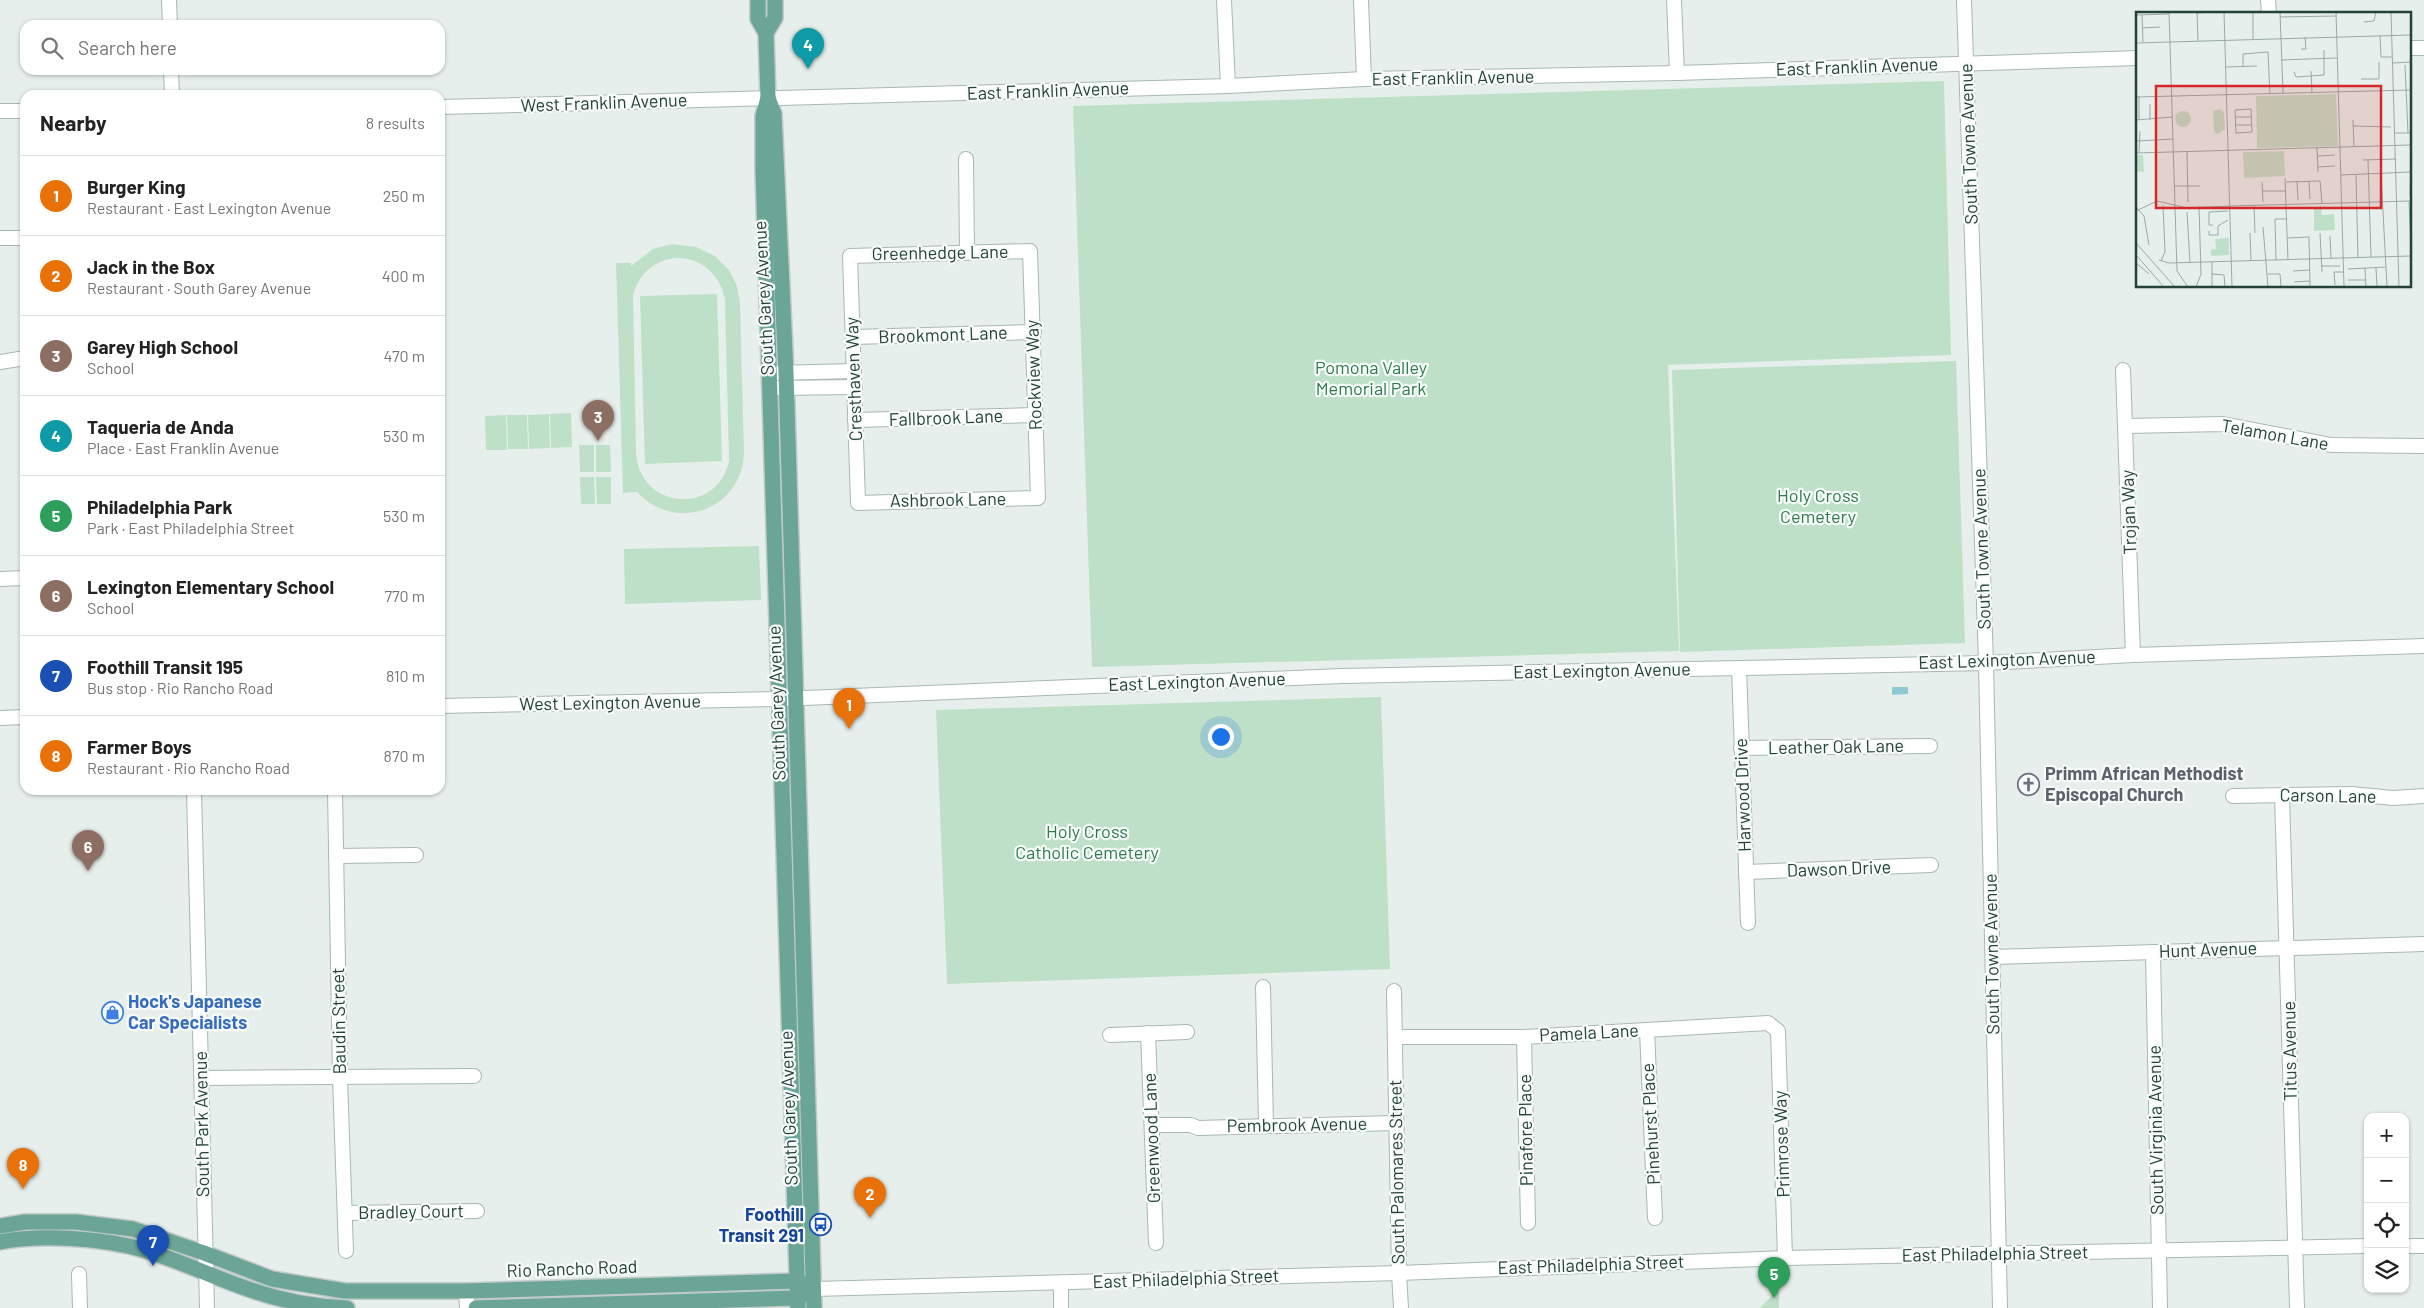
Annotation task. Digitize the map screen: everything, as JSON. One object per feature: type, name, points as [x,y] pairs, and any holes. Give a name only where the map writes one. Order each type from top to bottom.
[{"type":"main road","name":"South Garey Avenue","points":[[758,0],[758,20],[766,33],[768,98],[763,116],[763,169],[797,1303]]},
{"type":"main road","name":"South Garey Avenue","points":[[766,33],[776,18],[775,0]]},
{"type":"main road","name":"South Garey Avenue","points":[[768,98],[774,114],[786,372],[814,1308]]},
{"type":"main road","points":[[790,1078],[807,1077]]},
{"type":"main road","name":"Rio Rancho Road","points":[[0,1226],[25,1222],[68,1222],[133,1229],[204,1253],[258,1275],[300,1285],[345,1291],[466,1291],[797,1281],[814,1289],[797,1303],[476,1308]]},
{"type":"main road","points":[[68,1222],[69,1239]]},
{"type":"main road","points":[[0,1242],[69,1239],[99,1241],[143,1249],[255,1292],[300,1302],[347,1308]]},
{"type":"main road","points":[[596,1305],[612,1297],[635,1296],[646,1285]]},
{"type":"main road","points":[[530,1289],[531,1307]]},
{"type":"street","points":[[169,0],[170,20]]},
{"type":"street","points":[[1224,0],[1228,86]]},
{"type":"street","points":[[1361,0],[1364,80]]},
{"type":"street","points":[[1674,0],[1677,73]]},
{"type":"street","name":"South Towne Avenue","points":[[1964,0],[1986,663],[2000,1308]]},
{"type":"street","name":"East Franklin Avenue","points":[[768,98],[1228,86],[1364,80],[1677,73],[2136,58]]},
{"type":"street","points":[[171,75],[172,90]]},
{"type":"street","name":"West Franklin Avenue","points":[[445,108],[768,98]]},
{"type":"street","points":[[0,111],[20,111]]},
{"type":"street","points":[[966,159],[967,252]]},
{"type":"street","points":[[0,238],[20,238]]},
{"type":"street","name":"Greenhedge Lane","points":[[850,256],[1030,251]]},
{"type":"street","name":"Rockview Way","points":[[1030,251],[1038,498]]},
{"type":"street","name":"Cresthaven Way","points":[[850,256],[858,503]]},
{"type":"street","name":"Brookmont Lane","points":[[853,337],[1034,332]]},
{"type":"street","points":[[0,362],[20,359]]},
{"type":"street","name":"Trojan Way","points":[[2123,370],[2127,426],[2133,655]]},
{"type":"street","points":[[770,381],[786,372],[854,371]]},
{"type":"street","points":[[770,381],[786,388],[854,387]]},
{"type":"street","name":"Fallbrook Lane","points":[[855,420],[1036,415]]},
{"type":"street","name":"Telamon Lane","points":[[2127,426],[2223,424],[2331,445],[2424,446]]},
{"type":"street","name":"Ashbrook Lane","points":[[858,503],[1038,498]]},
{"type":"street","points":[[0,579],[20,578]]},
{"type":"street","name":"East Lexington Avenue","points":[[780,699],[1342,676],[1986,663],[2133,655],[2424,646]]},
{"type":"street","name":"Harwood Drive","points":[[1739,668],[1748,923]]},
{"type":"street","name":"West Lexington Avenue","points":[[445,706],[780,699]]},
{"type":"street","points":[[0,718],[20,717]]},
{"type":"street","name":"Leather Oak Lane","points":[[1742,748],[1930,746]]},
{"type":"street","name":"Carson Lane","points":[[2233,796],[2351,794],[2393,798],[2424,796]]},
{"type":"street","name":"South Park Avenue","points":[[194,795],[202,1078],[204,1253],[207,1308]]},
{"type":"street","name":"Baudin Street","points":[[335,795],[340,1078],[346,1251]]},
{"type":"street","name":"Titus Avenue","points":[[2282,795],[2288,947],[2297,1308]]},
{"type":"street","points":[[336,856],[416,856]]},
{"type":"street","name":"Dawson Drive","points":[[1746,872],[1931,865]]},
{"type":"street","name":"Hunt Avenue","points":[[1993,957],[2424,944]]},
{"type":"street","name":"South Virginia Avenue","points":[[2153,952],[2160,1308]]},
{"type":"street","points":[[1263,987],[1266,1125]]},
{"type":"street","name":"South Palomares Street","points":[[1394,991],[1396,1037],[1395,1123],[1401,1308]]},
{"type":"street","name":"Pamela Lane","points":[[1396,1037],[1524,1037],[1768,1023],[1778,1031]]},
{"type":"street","name":"Pinehurst Place","points":[[1647,1030],[1656,1218]]},
{"type":"street","name":"Primrose Way","points":[[1778,1031],[1786,1258]]},
{"type":"street","points":[[1110,1035],[1187,1032]]},
{"type":"street","name":"Greenwood Lane","points":[[1148,1034],[1156,1242]]},
{"type":"street","name":"Pinafore Place","points":[[1524,1037],[1528,1223]]},
{"type":"street","points":[[202,1078],[474,1076]]},
{"type":"street","name":"Pembrook Avenue","points":[[1152,1129],[1193,1132],[1198,1128],[1395,1123]]},
{"type":"street","name":"Bradley Court","points":[[346,1213],[477,1211]]},
{"type":"street","name":"East Philadelphia Street","points":[[814,1289],[1399,1273],[1786,1258],[2364,1246]]},
{"type":"street","points":[[2409,1246],[2424,1246]]},
{"type":"street","points":[[79,1274],[80,1308]]},
{"type":"street","points":[[1060,1283],[1061,1308]]},
{"type":"street","points":[[466,1291],[467,1308]]},
{"type":"green space","name":"Pomona Valley Memorial Park","points":[[1944,81],[1951,355],[1668,365],[1679,651],[1092,667],[1073,106]]},
{"type":"green space","points":[[672,244],[696,247],[715,256],[729,270],[737,286],[740,303],[744,455],[740,474],[731,490],[718,502],[703,510],[686,513],[669,511],[652,504],[637,492],[623,493],[616,263],[631,263],[631,266],[653,249]],"holes":[[[675,258],[684,258],[701,264],[714,275],[723,291],[725,300],[729,461],[722,479],[710,491],[696,498],[680,499],[664,495],[651,486],[641,473],[636,454],[633,295],[643,275],[654,265]]]},
{"type":"green space","points":[[717,294],[722,461],[645,464],[640,296]]},
{"type":"green space","name":"Holy Cross Cemetery","points":[[1956,361],[1965,643],[1680,652],[1672,370]]},
{"type":"green space","points":[[571,413],[572,447],[551,448],[550,414]]},
{"type":"green space","points":[[549,414],[550,448],[529,449],[528,415]]},
{"type":"green space","points":[[506,415],[507,450],[486,450],[485,416]]},
{"type":"green space","points":[[507,415],[527,415],[528,449],[508,449]]},
{"type":"green space","points":[[579,445],[594,445],[594,472],[580,472]]},
{"type":"green space","points":[[596,445],[610,445],[611,472],[596,472]]},
{"type":"green space","points":[[580,477],[594,477],[595,504],[581,504]]},
{"type":"green space","points":[[596,477],[611,477],[611,504],[597,504]]},
{"type":"green space","points":[[759,546],[761,600],[625,604],[624,549]]},
{"type":"green space","name":"Holy Cross Catholic Cemetery","points":[[1381,697],[1390,969],[947,984],[936,710]]},
{"type":"green space","points":[[1779,1288],[1779,1308],[1760,1308]]},
{"type":"water","points":[[1892,687],[1908,687],[1908,694],[1892,695]]},
{"type":"place","name":"Taqueria de Anda","points":[[808,69]]},
{"type":"place","name":"Garey High School","points":[[598,441]]},
{"type":"place","name":"Burger King","points":[[849,729]]},
{"type":"place","name":"Primm African Methodist Episcopal Church","points":[[2029,784]]},
{"type":"place","name":"Lexington Elementary School","points":[[88,871]]},
{"type":"place","name":"Hock's Japanese Car Specialists","points":[[112,1012]]},
{"type":"place","name":"Farmer Boys","points":[[23,1189]]},
{"type":"place","name":"Jack in the Box","points":[[870,1218]]},
{"type":"place","name":"Foothill Transit 291","points":[[820,1225]]},
{"type":"place","name":"Foothill Transit 195","points":[[153,1266]]},
{"type":"place","name":"Philadelphia Park","points":[[1774,1298]]}]
